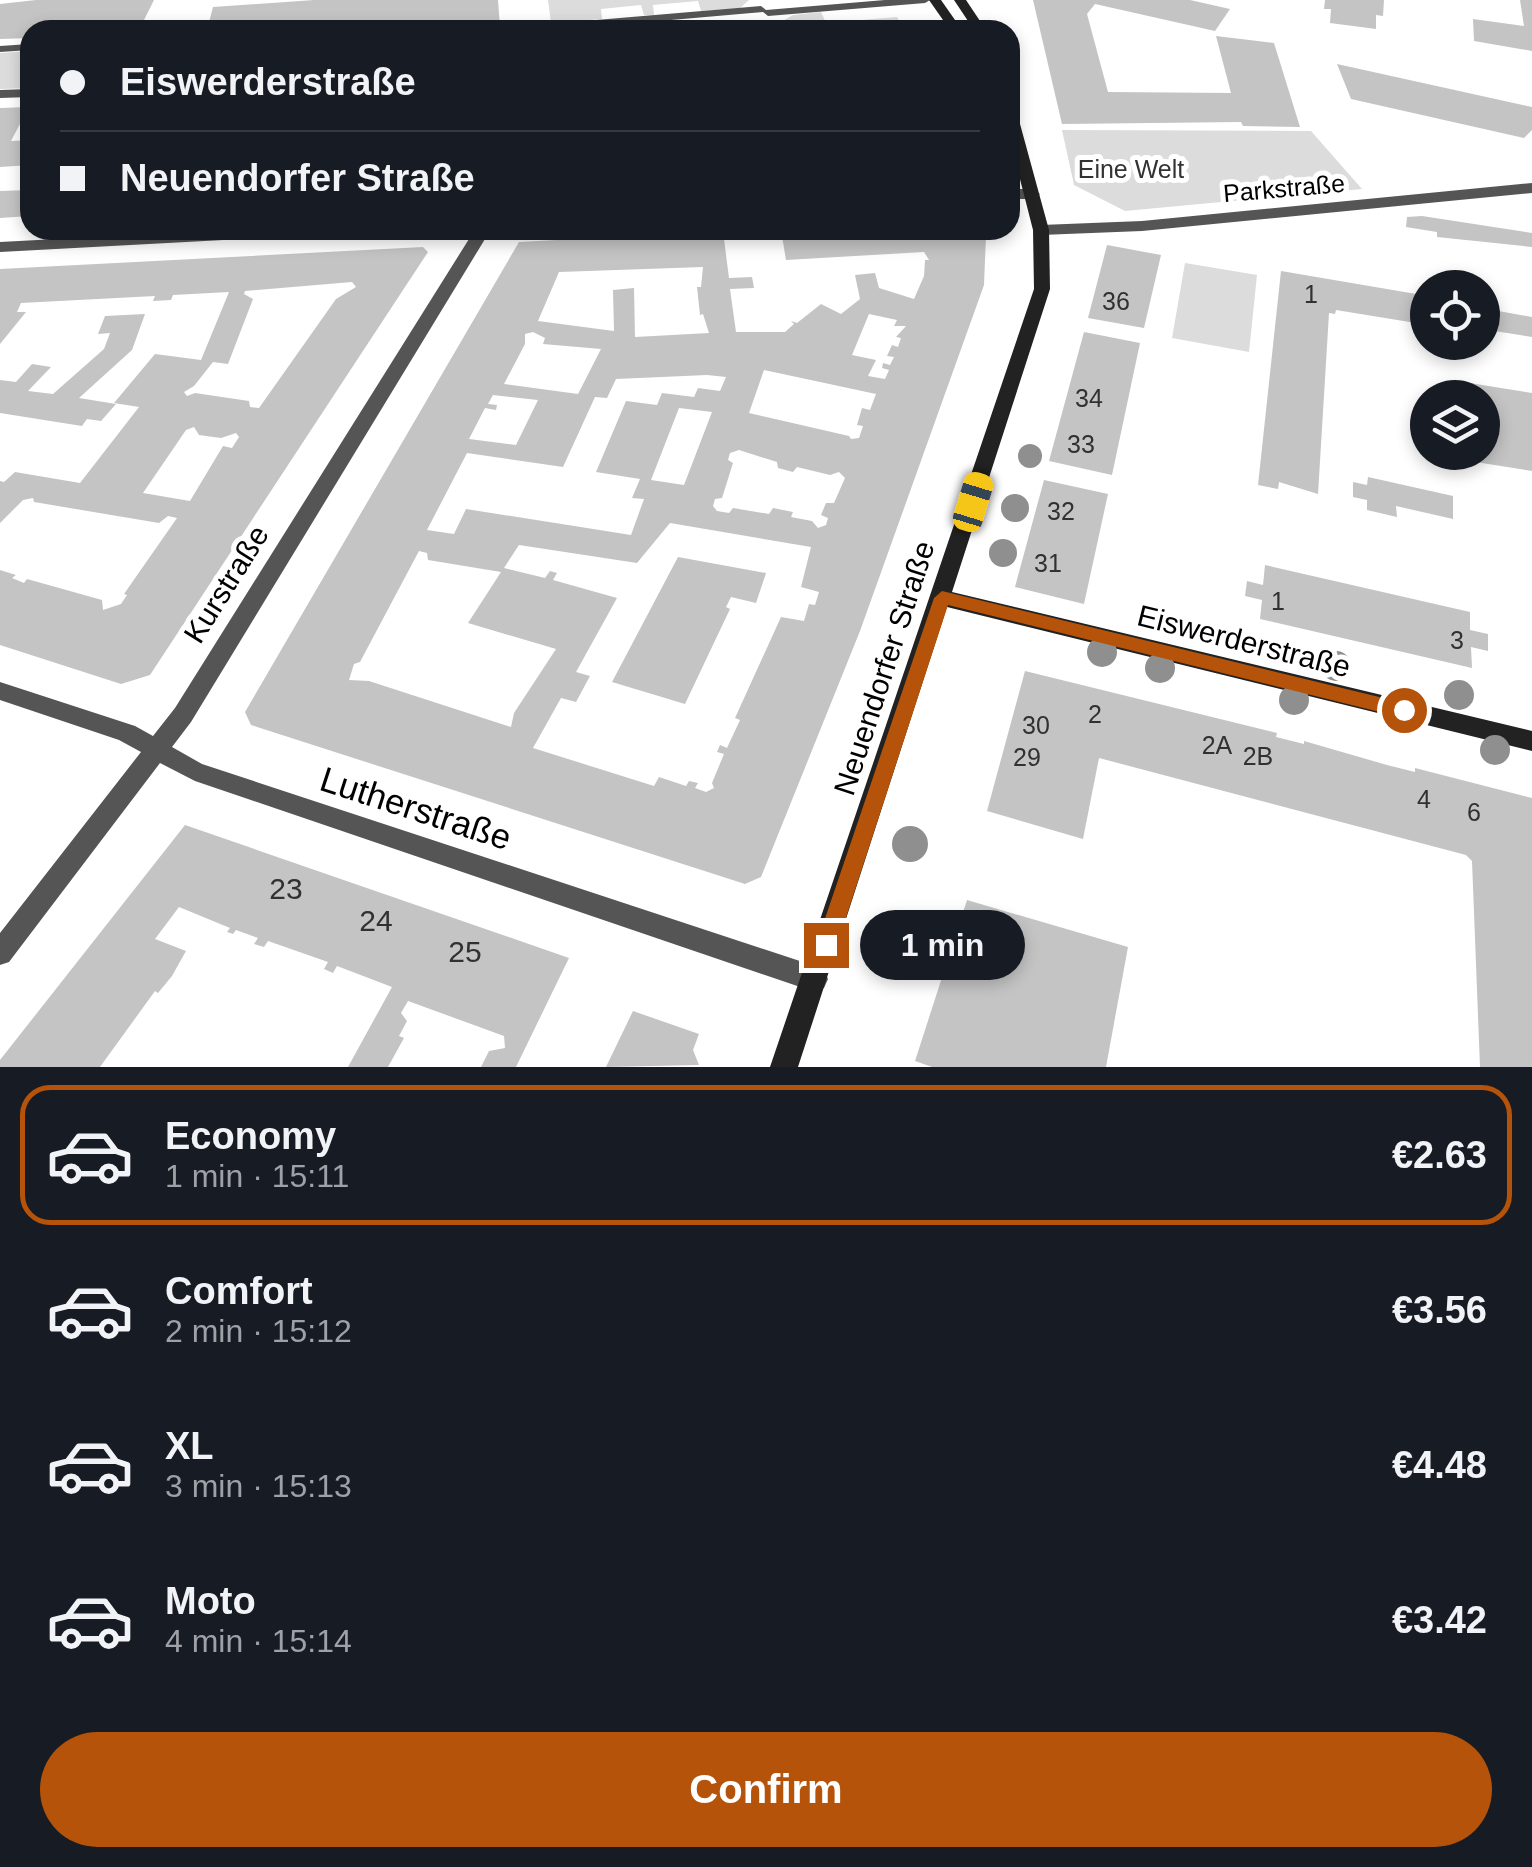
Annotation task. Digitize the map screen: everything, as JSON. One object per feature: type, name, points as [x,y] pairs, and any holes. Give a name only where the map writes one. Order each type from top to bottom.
[{"type":"main road","name":"Neuendorfer Straße","points":[[784,1067],[1042,289],[1040,230],[1020,150]]},
{"type":"main road","name":"Eiswerderstraße","points":[[942,598],[1532,742]]},
{"type":"street","name":"Parkstraße","points":[[1040,230],[1240,217],[1532,188]]},
{"type":"street","points":[[1020,194],[1032,194]]},
{"type":"street","points":[[0,248],[52,240]]},
{"type":"street","name":"Kurstraße","points":[[0,954],[158,750],[476,240]]},
{"type":"street","name":"Lutherstraße","points":[[0,691],[127,733],[195,771],[815,979]]},
{"type":"lane","points":[[657,20],[925,0]]},
{"type":"green space","points":[[548,0],[749,0],[740,8],[701,11],[698,1],[653,5],[654,15],[644,15],[641,5],[601,9],[602,19],[551,20]]},
{"type":"green space","points":[[821,12],[825,20],[784,20],[793,15]]},
{"type":"green space","points":[[20,52],[20,88],[0,89],[0,53]]},
{"type":"green space","name":"Eine Welt","points":[[1062,130],[1311,131],[1362,189],[1125,211],[1074,185]]},
{"type":"green space","points":[[1185,263],[1257,275],[1249,352],[1172,338]]},
{"type":"building","points":[[36,0],[154,0],[144,20],[20,20],[20,38],[0,39],[0,4]]},
{"type":"building","points":[[314,0],[498,0],[499,20],[210,20],[213,7]]},
{"type":"building","points":[[1033,0],[1190,0],[1230,9],[1215,31],[1095,4],[1087,14],[1108,92],[1231,93],[1216,36],[1274,43],[1300,127],[1243,126],[1241,122],[1062,124]]},
{"type":"building","points":[[1325,0],[1384,0],[1383,16],[1376,15],[1376,29],[1330,23],[1331,9],[1324,9]]},
{"type":"building","points":[[1520,0],[1532,0],[1532,51],[1474,41],[1473,19],[1524,26]]},
{"type":"building","points":[[1337,64],[1532,107],[1532,130],[1524,138],[1351,99]]},
{"type":"building","points":[[20,107],[20,124],[11,141],[20,141],[20,166],[0,167],[0,108]]},
{"type":"building","points":[[20,190],[20,217],[0,218],[0,191]]},
{"type":"building","points":[[1407,217],[1532,233],[1532,247],[1437,237],[1437,232],[1406,227]]},
{"type":"building","points":[[724,240],[729,278],[752,277],[754,288],[730,289],[736,332],[785,332],[794,324],[791,321],[797,323],[821,304],[841,314],[860,299],[855,275],[875,273],[879,288],[914,299],[924,276],[925,260],[929,260],[924,252],[786,260],[783,240],[986,240],[984,285],[860,631],[761,877],[745,884],[251,725],[245,712],[519,242]],"holes":[[[703,267],[701,287],[697,287],[700,315],[703,314],[709,333],[635,337],[634,288],[613,290],[614,331],[538,321],[559,272]],[[869,314],[897,320],[894,326],[906,326],[896,337],[901,338],[898,347],[892,345],[887,356],[894,357],[890,365],[883,363],[882,368],[889,370],[885,379],[868,376],[876,360],[852,355]],[[533,332],[545,338],[543,344],[601,349],[578,394],[504,384],[525,344],[525,334]],[[764,370],[876,394],[870,410],[862,408],[857,425],[863,426],[859,438],[749,413]],[[726,377],[720,391],[698,388],[694,397],[662,393],[657,405],[626,401],[596,472],[640,479],[632,498],[644,499],[631,535],[466,509],[454,534],[427,530],[467,453],[563,467],[595,397],[607,398],[616,379]],[[493,395],[538,400],[516,445],[469,439],[485,408],[496,410],[497,405],[488,404]],[[679,408],[712,412],[684,485],[651,480]],[[739,450],[777,462],[778,468],[793,472],[797,467],[830,475],[839,472],[845,478],[834,503],[826,503],[821,515],[828,518],[826,525],[818,528],[812,521],[791,517],[793,512],[773,508],[769,514],[733,508],[729,513],[717,511],[713,506],[715,499],[722,498],[733,463],[728,460],[730,453]],[[670,523],[811,547],[801,587],[819,592],[815,605],[809,604],[804,621],[781,617],[735,718],[740,720],[727,748],[720,745],[717,752],[724,754],[712,783],[714,788],[706,792],[695,788],[698,783],[689,781],[686,786],[659,777],[654,786],[533,748],[561,698],[576,702],[590,676],[576,672],[617,598],[553,580],[557,573],[550,571],[545,578],[504,568],[519,545],[637,563]],[[419,551],[427,553],[428,560],[501,572],[468,623],[556,649],[514,713],[511,727],[369,681],[349,680],[354,664],[360,662]]]},
{"type":"building","points":[[1107,245],[1161,255],[1144,328],[1088,318]]},
{"type":"building","points":[[423,247],[428,252],[150,675],[121,684],[0,645],[0,570],[16,575],[12,578],[24,583],[27,579],[102,600],[103,610],[121,604],[177,518],[168,516],[159,523],[34,502],[33,498],[23,500],[0,523],[0,481],[15,472],[80,483],[139,407],[114,403],[155,354],[201,360],[229,292],[173,295],[171,300],[153,301],[155,296],[21,303],[17,312],[26,312],[0,344],[0,269]],"holes":[[[352,282],[356,287],[336,299],[259,408],[250,407],[249,401],[195,393],[187,396],[184,392],[194,386],[213,362],[228,364],[253,299],[245,291]],[[194,427],[199,435],[221,438],[236,433],[239,437],[232,448],[223,446],[190,501],[143,493],[186,430]]]},
{"type":"building","points":[[1281,271],[1410,293],[1410,322],[1336,310],[1335,314],[1329,313],[1318,494],[1279,482],[1278,489],[1258,485]]},
{"type":"building","points":[[1500,311],[1532,317],[1532,337],[1500,332]]},
{"type":"building","points":[[145,314],[132,350],[79,398],[116,404],[101,421],[87,419],[82,426],[0,413],[0,380],[16,382],[32,364],[51,367],[28,391],[53,394],[104,349],[110,333],[98,334],[105,316]]},
{"type":"building","points":[[1084,332],[1140,343],[1112,475],[1049,461]]},
{"type":"building","points":[[1500,388],[1532,393],[1532,471],[1500,466]]},
{"type":"building","points":[[1368,477],[1453,496],[1453,519],[1396,506],[1397,517],[1367,510],[1367,500],[1353,497],[1353,482],[1367,485]]},
{"type":"building","points":[[1044,480],[1108,494],[1084,604],[1015,587]]},
{"type":"building","points":[[678,557],[766,573],[756,603],[731,597],[726,607],[730,609],[685,704],[612,682]]},
{"type":"building","points":[[1265,565],[1470,612],[1470,630],[1488,634],[1488,651],[1471,647],[1472,668],[1260,619],[1262,600],[1245,596],[1247,581],[1263,585]]},
{"type":"building","points":[[1025,671],[1277,733],[1276,737],[1387,765],[1415,772],[1415,768],[1532,798],[1532,1067],[1480,1067],[1472,861],[1466,855],[1099,758],[1083,839],[987,811]]},
{"type":"building","points":[[185,825],[569,958],[516,1067],[481,1067],[489,1051],[505,1048],[504,1036],[408,1001],[401,1013],[407,1021],[399,1036],[404,1038],[388,1067],[348,1067],[392,987],[337,966],[333,973],[324,969],[328,962],[268,941],[264,947],[254,944],[258,938],[236,930],[233,934],[227,932],[230,928],[179,907],[155,939],[186,951],[172,976],[158,993],[155,991],[100,1067],[0,1067],[0,1060]]},
{"type":"building","points":[[967,900],[1128,947],[1106,1067],[932,1067],[915,1061]]},
{"type":"building","points":[[633,1011],[699,1034],[693,1050],[699,1065],[606,1067]]},
{"type":"route","points":[[826,945],[942,598],[1404,710]]}]
